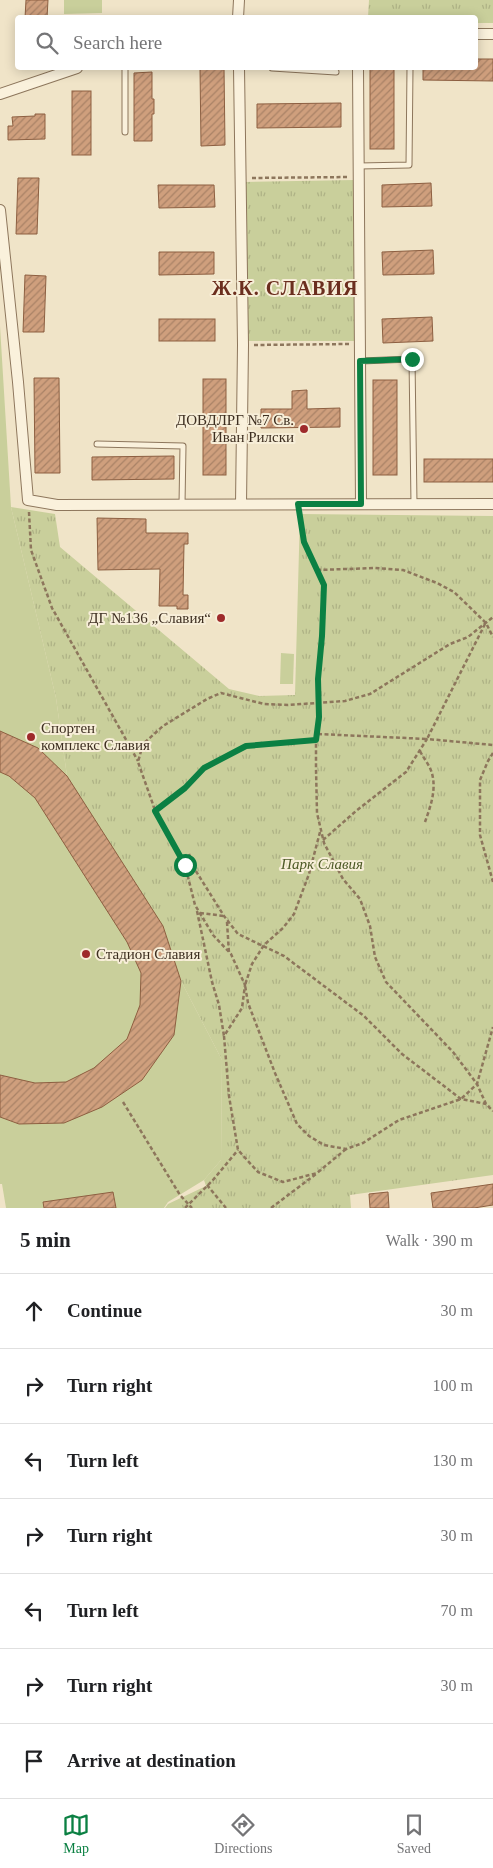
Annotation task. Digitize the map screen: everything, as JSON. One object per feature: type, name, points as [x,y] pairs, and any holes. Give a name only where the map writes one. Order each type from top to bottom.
[{"type":"street","points":[[238,15],[239,0]]},
{"type":"street","points":[[478,34],[493,34]]},
{"type":"street","points":[[0,94],[71,70]]},
{"type":"street","points":[[239,70],[243,345],[241,504]]},
{"type":"street","points":[[358,70],[361,504]]},
{"type":"street","points":[[0,210],[28,500],[57,505],[493,504]]},
{"type":"lane","points":[[125,70],[125,132]]},
{"type":"lane","points":[[311,70],[336,72]]},
{"type":"lane","points":[[358,166],[408,164],[410,70]]},
{"type":"lane","points":[[360,361],[412,359],[414,504]]},
{"type":"lane","points":[[97,444],[183,446],[182,504]]},
{"type":"path","points":[[240,178],[358,177]]},
{"type":"path","points":[[243,345],[360,344]]},
{"type":"path","points":[[28,500],[32,550],[52,608],[138,762],[155,811],[185,865],[195,905],[199,913],[213,935],[229,953],[245,985],[248,1003],[297,1124],[309,1136],[324,1145],[346,1149]]},
{"type":"path","points":[[298,504],[304,542],[324,585],[318,679],[318,734],[316,740],[317,804],[320,831],[343,879],[360,899],[370,926],[375,957],[386,982],[453,1052],[478,1084],[486,1104],[493,1111]]},
{"type":"path","points":[[317,570],[375,568],[404,570],[454,592],[486,623],[493,637]]},
{"type":"path","points":[[138,762],[143,744],[156,732],[207,699],[221,693],[264,704],[318,704],[344,701],[370,694],[450,644],[468,637],[493,617]]},
{"type":"path","points":[[323,840],[356,811],[406,772],[427,739],[486,623]]},
{"type":"path","points":[[318,734],[427,739],[493,745]]},
{"type":"path","points":[[155,811],[185,788],[204,768],[246,746],[316,740]]},
{"type":"path","points":[[420,751],[433,778],[433,797],[425,822]]},
{"type":"path","points":[[493,753],[480,780],[480,835],[493,882]]},
{"type":"path","points":[[224,1036],[242,1008],[245,985],[252,964],[264,945],[283,928],[294,914],[309,874],[320,831]]},
{"type":"path","points":[[189,854],[194,868],[224,916],[238,934],[284,956],[364,1016],[402,1054],[460,1099],[486,1104]]},
{"type":"path","points":[[185,865],[194,868]]},
{"type":"path","points":[[199,913],[224,916]]},
{"type":"path","points":[[199,913],[212,982],[219,1005],[224,1036],[229,1096],[238,1150],[258,1172],[283,1182],[317,1173]]},
{"type":"path","points":[[227,920],[229,953]]},
{"type":"path","points":[[272,1208],[346,1149],[363,1143],[400,1120],[460,1099],[478,1084],[493,1027]]},
{"type":"path","points":[[123,1102],[180,1195],[190,1207]]},
{"type":"path","points":[[185,1208],[190,1207],[238,1150]]},
{"type":"path","points":[[206,1186],[226,1208]]},
{"type":"green space","points":[[64,0],[102,0],[102,13],[64,14]]},
{"type":"green space","points":[[369,0],[493,0],[493,23],[478,23],[478,15],[368,15]]},
{"type":"green space","points":[[354,180],[357,341],[248,341],[245,182]]},
{"type":"green space","name":"Спортен комплекс Славия","points":[[0,326],[11,507],[56,698],[67,776],[181,981],[222,1060],[221,1160],[204,1180],[168,1202],[164,1208],[6,1208],[2,1184],[0,1184]]},
{"type":"green space","name":"Парк Славия","points":[[11,507],[55,514],[60,547],[229,689],[259,696],[295,695],[300,514],[493,516],[493,1175],[350,1195],[351,1208],[165,1208],[168,1204],[206,1186],[204,1180],[221,1160],[222,1060],[181,981],[67,776],[56,698]]},
{"type":"green space","points":[[281,653],[294,654],[293,684],[280,684]]},
{"type":"building","points":[[26,0],[48,0],[47,15],[25,15]]},
{"type":"building","points":[[478,59],[493,59],[493,81],[423,80],[423,70],[478,70]]},
{"type":"building","points":[[200,70],[224,70],[225,145],[201,146]]},
{"type":"building","points":[[370,70],[394,70],[394,149],[370,149]]},
{"type":"building","points":[[152,72],[154,114],[152,114],[152,141],[134,141],[134,73]]},
{"type":"building","points":[[72,91],[91,91],[91,155],[72,155]]},
{"type":"building","points":[[341,103],[341,127],[257,128],[257,104]]},
{"type":"building","points":[[35,114],[45,114],[45,139],[8,140],[8,126],[13,126],[12,117],[35,116]]},
{"type":"building","points":[[18,178],[39,178],[37,234],[16,234]]},
{"type":"building","points":[[431,183],[432,206],[382,207],[382,185]]},
{"type":"building","points":[[158,185],[214,185],[215,207],[159,208]]},
{"type":"building","points":[[433,250],[434,274],[383,275],[382,252]]},
{"type":"building","points":[[159,252],[214,252],[214,274],[159,275]]},
{"type":"building","points":[[25,275],[46,276],[44,332],[23,332]]},
{"type":"building","points":[[432,317],[433,341],[383,343],[382,319]]},
{"type":"building","points":[[159,319],[215,319],[215,341],[159,341]]},
{"type":"building","points":[[34,378],[59,378],[60,473],[35,473]]},
{"type":"building","points":[[203,379],[226,379],[226,475],[203,475]]},
{"type":"building","points":[[373,380],[397,380],[397,475],[373,475]]},
{"type":"building","points":[[307,390],[307,409],[340,408],[340,427],[261,428],[261,409],[292,409],[292,391]]},
{"type":"building","points":[[174,456],[174,479],[92,480],[92,457]]},
{"type":"building","points":[[424,459],[493,459],[493,482],[424,482]]},
{"type":"building","points":[[97,518],[146,519],[146,533],[188,533],[188,544],[184,544],[183,595],[188,595],[188,609],[177,609],[177,606],[159,606],[160,569],[98,570]]},
{"type":"building","points":[[0,731],[38,748],[67,776],[163,926],[181,981],[174,1035],[142,1080],[102,1107],[64,1123],[19,1124],[0,1117],[0,1075],[35,1083],[66,1082],[94,1068],[127,1039],[140,1005],[141,973],[127,942],[35,798],[9,776],[0,772]]},
{"type":"building","points":[[493,1184],[493,1205],[474,1208],[433,1208],[431,1193]]},
{"type":"building","points":[[113,1192],[116,1208],[44,1208],[43,1202]]},
{"type":"building","points":[[388,1192],[389,1208],[370,1208],[369,1194]]},
{"type":"place","name":"ДОВДЛРГ №7 Св. Иван Рилски","points":[[304,429]]},
{"type":"place","name":"ДГ №136 „Славия“","points":[[221,618]]},
{"type":"place","name":"Спортен комплекс Славия","points":[[31,737]]},
{"type":"place","name":"Стадион Славия","points":[[86,954]]},
{"type":"district","name":"Ж.К. СЛАВИЯ","points":[[285,288]]},
{"type":"route","points":[[185,865],[155,811],[185,788],[200,770],[246,746],[316,740],[319,717],[318,679],[324,585],[304,542],[298,504],[361,504],[360,361],[412,359]]}]
